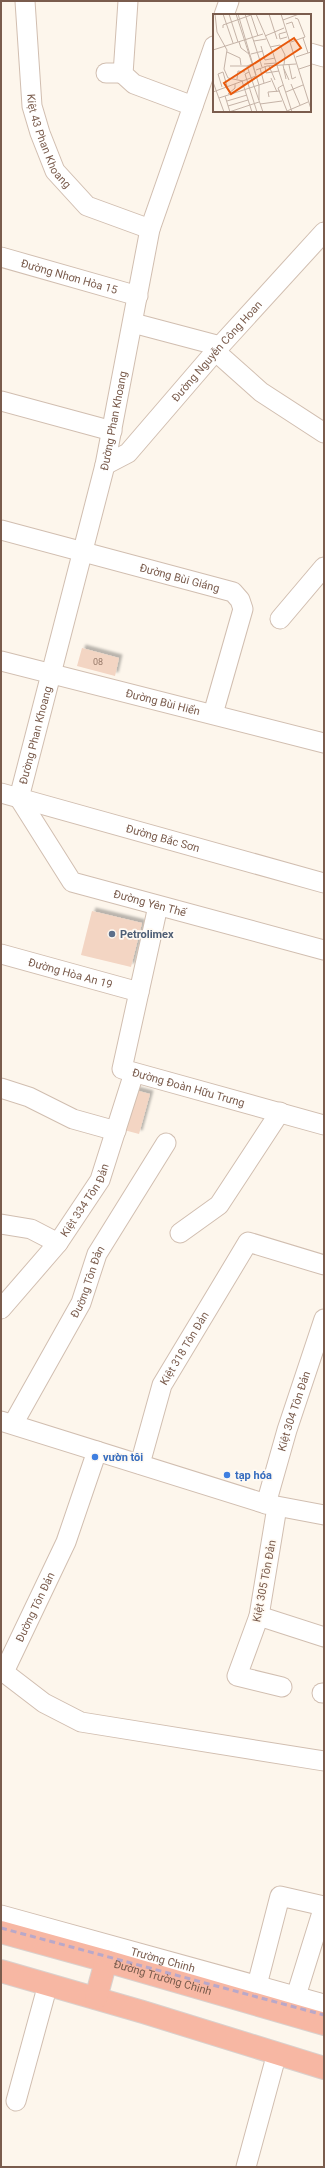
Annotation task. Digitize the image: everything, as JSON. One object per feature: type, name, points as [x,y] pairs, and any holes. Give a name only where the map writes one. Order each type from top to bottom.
[{"type":"highway","name":"Đường Trường Chinh","points":[[1,1932],[106,1960],[324,2024]]},
{"type":"highway","points":[[96,1998],[106,1960]]},
{"type":"highway","points":[[1,1971],[96,1998],[324,2068]]},
{"type":"street","name":"Kiệt 43 Phan Khoang","points":[[25,1],[32,106],[40,133],[55,171],[87,206],[150,229]]},
{"type":"street","points":[[128,1],[115,73],[134,84],[193,106]]},
{"type":"street","points":[[224,14],[229,1]]},
{"type":"street","name":"Đường Phan Khoang","points":[[19,798],[84,552],[105,465],[150,229],[213,49]]},
{"type":"street","points":[[311,53],[324,57]]},
{"type":"street","name":"Đường Nguyễn Công Hoan","points":[[105,465],[128,453],[218,348],[324,232]]},
{"type":"street","name":"Đường Nhơn Hòa 15","points":[[1,257],[138,296]]},
{"type":"street","points":[[133,323],[218,348],[261,392],[324,432]]},
{"type":"street","points":[[1,401],[112,431]]},
{"type":"street","name":"Đường Bùi Giáng","points":[[1,530],[223,588],[233,592],[240,600],[243,609],[213,714]]},
{"type":"street","points":[[280,619],[324,567]]},
{"type":"street","name":"Đường Bùi Hiển","points":[[1,661],[324,743]]},
{"type":"street","name":"Đường Bắc Sơn","points":[[1,793],[324,883]]},
{"type":"street","name":"Đường Yên Thế","points":[[19,798],[72,882],[324,950]]},
{"type":"street","name":"Đường Đoàn Hữu Trưng","points":[[158,906],[122,1069],[324,1125]]},
{"type":"street","name":"Đường Hòa An 19","points":[[1,954],[139,992]]},
{"type":"street","name":"Kiệt 334 Tôn Đản","points":[[1,1309],[58,1242],[100,1180],[134,1073]]},
{"type":"street","points":[[1,1088],[29,1097],[73,1119],[116,1131]]},
{"type":"street","points":[[180,1233],[219,1205],[280,1112]]},
{"type":"street","name":"Đường Tôn Đản","points":[[166,1143],[98,1254],[80,1303],[7,1422],[272,1506],[324,1515]]},
{"type":"street","points":[[1,1224],[31,1229],[58,1242]]},
{"type":"street","name":"Kiệt 318 Tôn Đản","points":[[140,1464],[162,1385],[248,1242],[324,1265]]},
{"type":"street","name":"Kiệt 304 Tôn Đản","points":[[272,1506],[287,1430],[324,1319]]},
{"type":"street","name":"Đường Tôn Đản","points":[[3,1671],[66,1542],[97,1450]]},
{"type":"street","name":"Kiệt 305 Tôn Đản","points":[[272,1506],[259,1616],[237,1676],[282,1687]]},
{"type":"street","points":[[259,1616],[324,1637]]},
{"type":"street","points":[[3,1671],[44,1703],[81,1722],[324,1761]]},
{"type":"street","points":[[257,1985],[280,1896],[324,1906],[296,1996]]},
{"type":"street","name":"Trường Chinh","points":[[1,1915],[324,2004]]},
{"type":"street","points":[[16,2101],[48,1984]]},
{"type":"street","points":[[246,2166],[277,2053]]},
{"type":"building","points":[[82,648],[119,658],[115,676],[77,666]]},
{"type":"building","name":"Petrolimex","points":[[92,911],[142,923],[131,967],[81,955]]},
{"type":"building","points":[[135,1090],[150,1094],[139,1134],[124,1130]]},
{"type":"railway","points":[[1,1928],[324,2015]]},
{"type":"place","name":"Petrolimex","points":[[112,934]]},
{"type":"place","name":"vườn tôi","points":[[95,1457]]},
{"type":"place","name":"tạp hóa","points":[[227,1475]]}]
